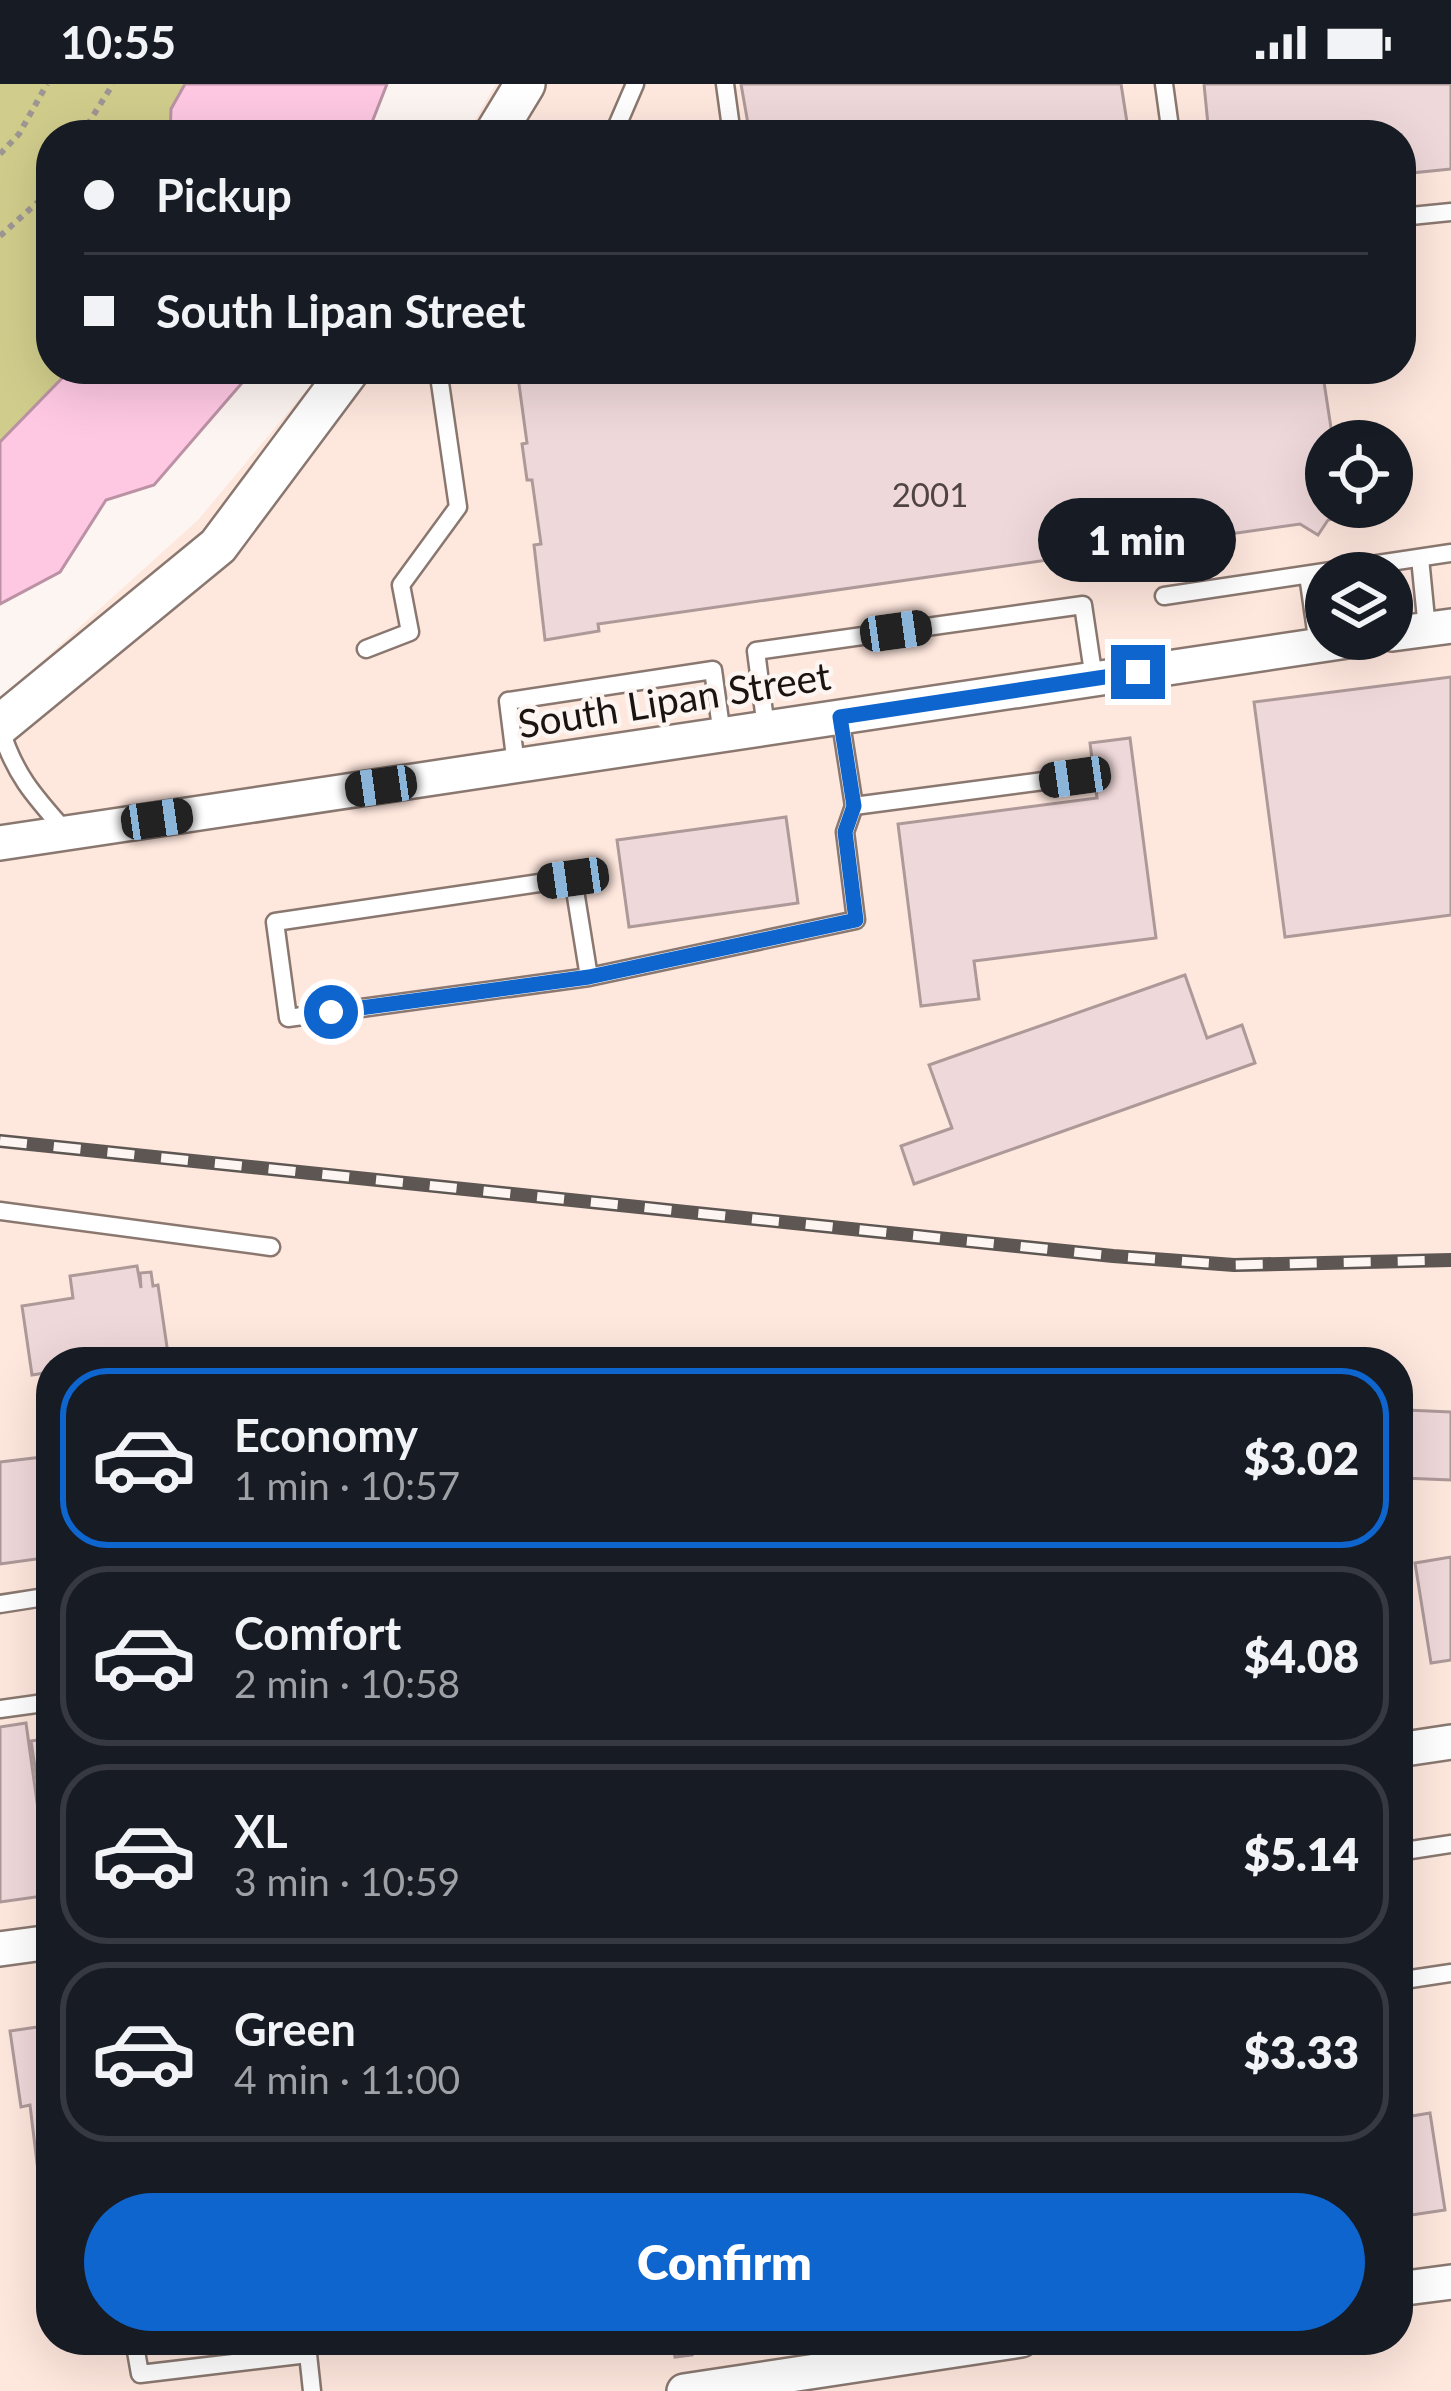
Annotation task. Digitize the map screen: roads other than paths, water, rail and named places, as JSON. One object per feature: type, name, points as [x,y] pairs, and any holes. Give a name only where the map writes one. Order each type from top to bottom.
[{"type":"street","points":[[503,120],[525,84]]},
{"type":"street","points":[[0,726],[218,546],[339,384]]},
{"type":"street","name":"South Lipan Street","points":[[0,843],[1305,647]]},
{"type":"street","points":[[1413,1748],[1451,1742]]},
{"type":"street","points":[[0,1949],[36,1944]]},
{"type":"street","points":[[1413,2287],[1451,2282]]},
{"type":"street","points":[[684,2391],[923,2355]]},
{"type":"lane","points":[[619,120],[635,84]]},
{"type":"lane","points":[[725,84],[730,120]]},
{"type":"lane","points":[[1164,84],[1169,120]]},
{"type":"lane","points":[[1416,216],[1451,212]]},
{"type":"lane","points":[[366,649],[410,632],[401,585],[458,507],[440,384]]},
{"type":"lane","points":[[1413,559],[1451,553]]},
{"type":"lane","points":[[1420,558],[1439,627]]},
{"type":"lane","points":[[1164,596],[1305,574]]},
{"type":"lane","points":[[766,728],[755,651],[1083,605],[1094,679]]},
{"type":"lane","points":[[516,765],[508,701],[713,670],[722,734]]},
{"type":"lane","points":[[589,977],[573,878],[275,922],[288,1018],[589,977],[856,920],[845,832],[854,806],[840,717]]},
{"type":"lane","points":[[0,726],[22,782],[67,833]]},
{"type":"lane","points":[[854,806],[1075,777]]},
{"type":"lane","points":[[0,1211],[271,1247]]},
{"type":"lane","points":[[0,1604],[36,1598]]},
{"type":"lane","points":[[0,1709],[36,1704]]},
{"type":"lane","points":[[1413,1850],[1451,1844]]},
{"type":"lane","points":[[1413,1979],[1451,1973]]},
{"type":"lane","points":[[137,2355],[140,2374],[300,2355]]},
{"type":"lane","points":[[308,2355],[312,2391]]},
{"type":"railway","points":[[0,1141],[1113,1256],[1234,1265],[1451,1260]]}]
